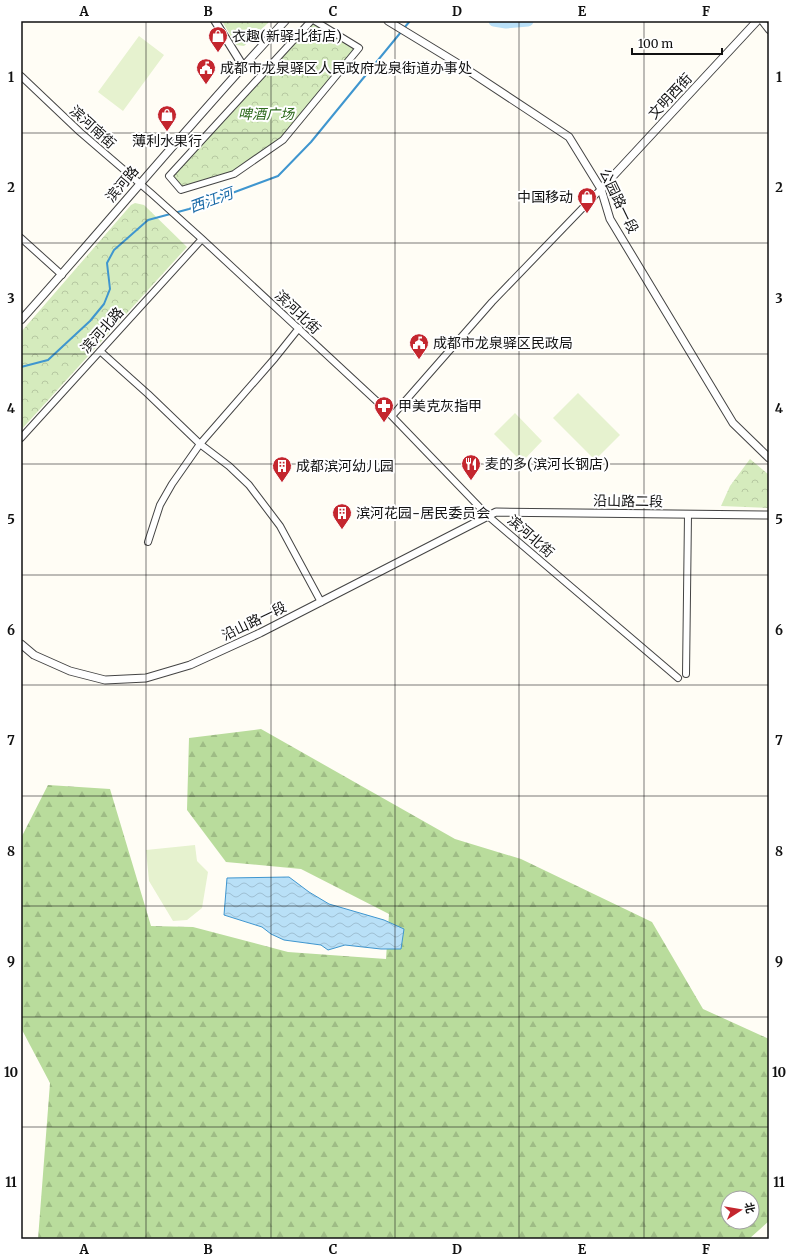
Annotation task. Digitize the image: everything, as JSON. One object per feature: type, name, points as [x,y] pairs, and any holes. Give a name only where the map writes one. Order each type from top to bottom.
[{"type":"street","points":[[215,21],[243,66]]},
{"type":"street","name":"滨河路","points":[[21,320],[243,66],[285,21]]},
{"type":"street","points":[[311,21],[169,176],[181,190],[234,174],[283,140],[359,48],[315,21]]},
{"type":"street","name":"公园路一段","points":[[388,21],[569,137],[601,189],[610,219],[733,423],[769,458]]},
{"type":"street","name":"文明西街","points":[[601,189],[757,21]]},
{"type":"street","points":[[762,21],[769,30]]},
{"type":"street","name":"滨河南街","points":[[21,76],[80,132],[196,234]]},
{"type":"street","points":[[392,416],[492,302],[601,189]]},
{"type":"street","name":"滨河北街","points":[[196,234],[299,328],[392,416],[488,516],[678,678]]},
{"type":"street","points":[[21,238],[62,274]]},
{"type":"street","name":"滨河北路","points":[[21,438],[202,239]]},
{"type":"street","points":[[148,542],[160,505],[172,484],[200,444],[276,358],[299,328]]},
{"type":"street","points":[[100,351],[148,394],[200,444],[229,466],[249,485],[280,526],[321,602]]},
{"type":"street","name":"沿山路二段","points":[[488,516],[496,512],[769,515]]},
{"type":"street","points":[[686,674],[688,515]]},
{"type":"street","name":"沿山路一段","points":[[21,644],[34,655],[73,672],[105,680],[146,678],[190,665],[260,633],[488,516]]},
{"type":"green space","points":[[222,21],[270,21],[244,46],[236,45]]},
{"type":"green space","name":"啤酒广场","points":[[311,21],[359,48],[283,140],[234,174],[181,190],[169,176]]},
{"type":"green space","points":[[139,36],[164,55],[123,111],[98,92]]},
{"type":"green space","points":[[135,203],[144,205],[187,247],[21,430],[21,332],[131,205]]},
{"type":"green space","points":[[578,393],[620,435],[595,460],[553,418]]},
{"type":"green space","points":[[515,413],[542,441],[522,462],[494,434]]},
{"type":"green space","points":[[750,459],[769,475],[769,508],[721,506],[730,486]]},
{"type":"green space","points":[[261,729],[455,839],[521,859],[652,922],[703,1009],[769,1039],[769,1221],[760,1229],[760,1190],[720,1190],[720,1230],[759,1230],[749,1239],[38,1239],[50,1083],[21,1028],[21,838],[48,785],[110,789],[151,926],[193,927],[288,952],[386,959],[389,914],[301,869],[226,862],[187,810],[189,738]]},
{"type":"green space","points":[[195,845],[197,861],[208,872],[202,908],[187,920],[173,921],[149,881],[146,850]]},
{"type":"water","points":[[289,877],[309,892],[329,904],[384,920],[404,929],[401,949],[381,949],[345,945],[328,950],[321,945],[284,940],[271,934],[262,927],[224,915],[227,878]]},
{"type":"waterway","name":"西江河","points":[[404,28],[410,21]]},
{"type":"waterway","name":"西江河","points":[[494,21],[506,23],[528,21]]},
{"type":"waterway","name":"西江河","points":[[21,367],[48,360],[90,321],[104,304],[110,289],[107,263],[114,250],[148,220],[189,209],[278,176],[311,142],[401,32]]},
{"type":"place","name":"衣趣(新驿北街店)","points":[[218,53]]},
{"type":"place","name":"成都市龙泉驿区人民政府龙泉街道办事处","points":[[206,85]]},
{"type":"place","name":"薄利水果行","points":[[167,132]]},
{"type":"place","name":"中国移动","points":[[587,214]]},
{"type":"place","name":"成都市龙泉驿区民政局","points":[[419,360]]},
{"type":"place","name":"甲美克灰指甲","points":[[384,423]]},
{"type":"place","name":"麦的多(滨河长钢店)","points":[[471,481]]},
{"type":"place","name":"成都滨河幼儿园","points":[[282,483]]},
{"type":"place","name":"滨河花园-居民委员会","points":[[342,530]]}]
